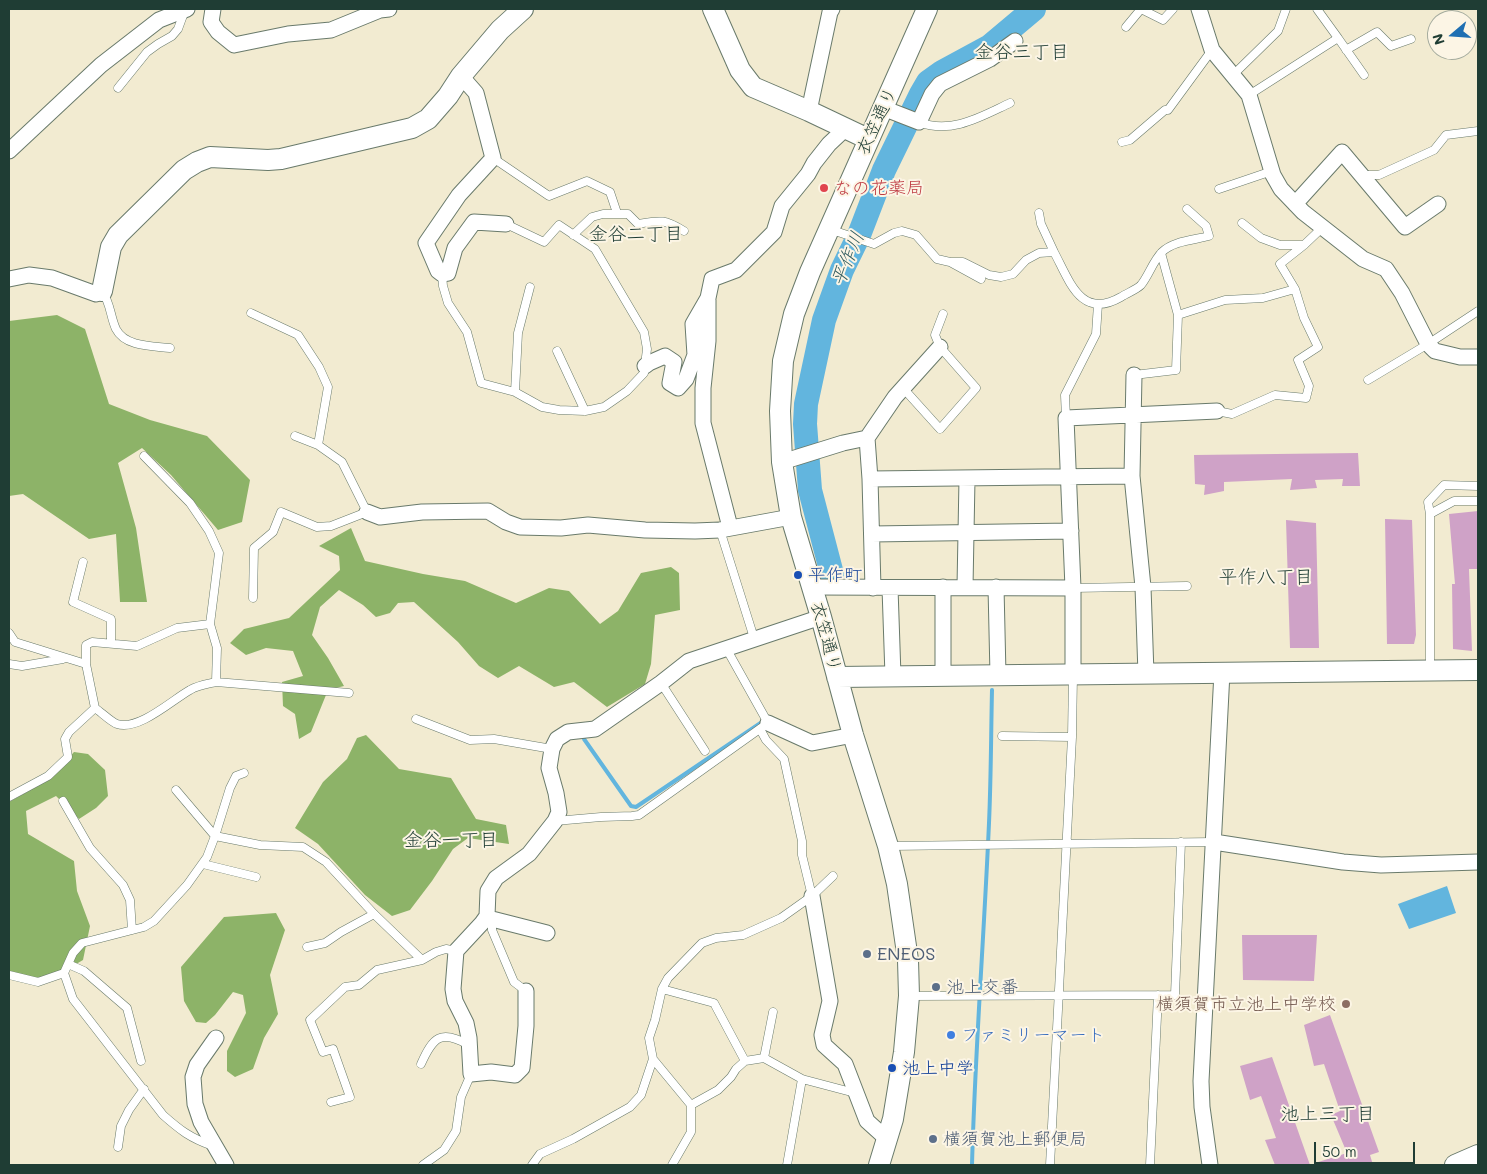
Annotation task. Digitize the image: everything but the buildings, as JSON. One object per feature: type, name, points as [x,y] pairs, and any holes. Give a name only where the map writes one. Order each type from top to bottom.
[{"type":"street","points":[[212,9],[211,22],[218,32],[234,45],[288,34],[331,30],[380,10],[389,9]]},
{"type":"street","points":[[9,279],[29,274],[52,278],[96,294],[102,291],[111,247],[118,235],[184,170],[210,157],[281,159],[412,128],[428,119],[500,30],[523,9]]},
{"type":"street","points":[[809,111],[832,9]]},
{"type":"street","name":"衣笠通り","points":[[883,1164],[893,1119],[904,1052],[909,996],[904,924],[888,846],[852,734],[821,617],[791,517],[782,462],[780,411],[783,362],[794,314],[810,272],[927,9]]},
{"type":"street","points":[[1199,9],[1212,50],[1249,95],[1272,171],[1281,189],[1303,212],[1363,259],[1386,269],[1402,293],[1428,344],[1435,351],[1460,357],[1478,357]]},
{"type":"street","points":[[9,151],[101,65],[159,20],[186,10]]},
{"type":"street","points":[[718,11],[740,70],[753,87],[868,139]]},
{"type":"street","points":[[883,108],[919,122],[932,94],[940,84],[990,59],[1015,41]]},
{"type":"street","points":[[461,76],[476,93],[493,158],[460,195],[426,243],[438,271],[442,274],[448,273],[454,248],[474,222],[506,224]]},
{"type":"street","points":[[725,529],[703,423],[703,388],[708,342],[708,298],[712,280],[736,270],[774,232],[782,206],[829,144],[845,129]]},
{"type":"street","points":[[1296,204],[1342,152],[1404,227],[1438,204]]},
{"type":"street","points":[[645,366],[649,362],[665,356],[674,362],[670,383],[678,388],[686,379],[695,354],[693,324],[708,298]]},
{"type":"street","points":[[873,588],[867,438],[895,397],[940,346]]},
{"type":"street","points":[[1134,375],[1132,476],[1143,587],[1146,674]]},
{"type":"street","points":[[1073,675],[1073,588],[1066,418],[1217,411]]},
{"type":"street","points":[[782,462],[843,443],[867,438]]},
{"type":"street","points":[[870,479],[1132,476]]},
{"type":"street","points":[[965,587],[967,479]]},
{"type":"street","points":[[367,512],[380,517],[422,512],[488,510],[506,522],[520,527],[561,528],[588,524],[645,530],[695,531],[725,529],[791,517]]},
{"type":"street","points":[[872,534],[1071,531]]},
{"type":"street","points":[[812,587],[1073,588]]},
{"type":"street","points":[[996,587],[998,675]]},
{"type":"street","points":[[890,588],[892,676]]},
{"type":"street","points":[[943,588],[943,675]]},
{"type":"street","points":[[490,917],[488,891],[496,878],[529,854],[555,821],[559,812],[549,768],[552,749],[557,739],[568,732],[595,729],[689,661],[821,617]]},
{"type":"street","points":[[837,677],[1478,670]]},
{"type":"street","points":[[1210,1165],[1202,1107],[1201,1081],[1222,672]]},
{"type":"street","points":[[764,726],[812,743],[852,734]]},
{"type":"street","points":[[1214,842],[1342,862],[1380,865],[1478,862]]},
{"type":"street","points":[[812,896],[830,1001],[822,1035],[824,1045],[844,1064],[867,1121],[888,1140]]},
{"type":"street","points":[[490,917],[547,933]]},
{"type":"street","points":[[490,917],[456,951],[453,989],[455,1001],[466,1023],[471,1074],[491,1072],[515,1075],[522,1068],[526,1026],[526,991]]},
{"type":"street","points":[[216,1038],[197,1065],[193,1077],[196,1104],[201,1122],[226,1165]]},
{"type":"street","points":[[1455,1165],[1478,1155]]},
{"type":"lane","points":[[1126,27],[1141,9],[1163,20],[1173,9]]},
{"type":"lane","points":[[1233,75],[1278,31],[1286,9]]},
{"type":"lane","points":[[1317,9],[1364,75]]},
{"type":"lane","points":[[118,88],[147,52],[172,36],[178,29],[186,10]]},
{"type":"lane","points":[[1346,50],[1377,32],[1392,46],[1411,39]]},
{"type":"lane","points":[[1249,95],[1338,38]]},
{"type":"lane","points":[[1122,142],[1130,140],[1165,110],[1168,110],[1212,50]]},
{"type":"lane","points":[[919,122],[925,125],[947,127],[973,120],[1010,103]]},
{"type":"lane","points":[[1360,175],[1379,175],[1434,150],[1446,135],[1478,131]]},
{"type":"lane","points":[[493,158],[549,196],[587,181],[610,192],[617,213]]},
{"type":"lane","points":[[1219,189],[1272,171]]},
{"type":"lane","points":[[1039,213],[1041,224],[1075,292],[1083,299],[1098,304],[1110,303],[1140,285],[1162,252],[1171,246],[1209,236],[1206,226],[1187,209]]},
{"type":"lane","points":[[573,235],[592,217],[617,213],[628,214],[638,224],[656,221],[669,222],[684,231]]},
{"type":"lane","points":[[1242,223],[1261,238],[1274,243],[1280,245],[1304,245]]},
{"type":"lane","points":[[442,274],[448,303],[467,332],[481,383],[515,392],[542,407],[585,412],[604,407],[627,391],[644,373],[647,349],[644,332],[595,249],[558,225],[544,242],[506,224]]},
{"type":"lane","points":[[1217,411],[1232,414],[1275,396],[1306,398],[1309,386],[1298,360],[1318,347],[1304,318],[1295,289],[1280,264],[1323,227]]},
{"type":"lane","points":[[829,229],[874,244],[894,233],[902,231],[916,235],[937,259],[963,262],[989,275],[1001,277],[1013,274],[1026,260],[1039,253],[1054,252]]},
{"type":"lane","points":[[1134,375],[1176,370],[1178,314],[1162,252]]},
{"type":"lane","points":[[950,262],[981,279]]},
{"type":"lane","points":[[515,392],[518,333],[530,286]]},
{"type":"lane","points":[[1178,314],[1225,300],[1263,298],[1295,289]]},
{"type":"lane","points":[[102,291],[108,300],[116,330],[124,339],[138,344],[170,348]]},
{"type":"lane","points":[[1066,418],[1066,395],[1096,334],[1098,304]]},
{"type":"lane","points":[[1368,380],[1478,311]]},
{"type":"lane","points":[[251,313],[298,335],[319,367],[328,387],[318,445]]},
{"type":"lane","points":[[903,388],[940,428],[976,388],[940,346],[935,335],[942,314]]},
{"type":"lane","points":[[558,351],[585,412]]},
{"type":"lane","points":[[253,598],[254,548],[274,532],[281,512],[317,526],[331,526],[367,512],[342,462],[318,445],[295,436]]},
{"type":"lane","points":[[144,456],[190,503],[209,531],[219,554],[210,624],[217,648],[216,682]]},
{"type":"lane","points":[[1430,671],[1430,514],[1428,502],[1444,485],[1478,486]]},
{"type":"lane","points":[[1430,514],[1454,502],[1478,502]]},
{"type":"lane","points":[[725,529],[754,638]]},
{"type":"lane","points":[[83,562],[73,602],[111,619],[111,643]]},
{"type":"lane","points":[[1073,588],[1187,586]]},
{"type":"lane","points":[[210,624],[178,628],[137,646],[92,642],[86,645],[86,664],[95,708],[117,724],[131,725],[147,718],[192,689],[216,682],[349,693]]},
{"type":"lane","points":[[9,633],[15,642],[86,664]]},
{"type":"lane","points":[[726,648],[764,726],[766,740],[784,759],[802,842],[802,855],[812,896]]},
{"type":"lane","points":[[9,664],[22,666],[65,658]]},
{"type":"lane","points":[[1050,1165],[1072,737],[1073,675]]},
{"type":"lane","points":[[661,683],[705,751]]},
{"type":"lane","points":[[9,797],[48,776],[68,757],[64,739],[95,708]]},
{"type":"lane","points":[[416,719],[470,740],[494,739],[552,749]]},
{"type":"lane","points":[[555,821],[639,814],[764,726]]},
{"type":"lane","points":[[1002,736],[1072,737]]},
{"type":"lane","points":[[215,1146],[196,1140],[179,1129],[163,1114],[74,999],[64,973],[73,953],[82,943],[144,927],[154,920],[188,885],[203,864],[236,776],[244,773]]},
{"type":"lane","points":[[176,790],[215,836],[260,845],[303,847],[326,862],[374,914],[422,960]]},
{"type":"lane","points":[[63,801],[90,848],[123,885],[130,900],[132,930]]},
{"type":"lane","points":[[909,996],[1174,995],[1181,842]]},
{"type":"lane","points":[[888,846],[1214,842]]},
{"type":"lane","points":[[203,864],[256,877]]},
{"type":"lane","points":[[532,1165],[540,1154],[573,1139],[630,1107],[642,1095],[653,1059],[649,1038],[662,989],[668,978],[702,944],[716,938],[743,934],[781,918],[812,896],[833,876]]},
{"type":"lane","points":[[307,947],[325,943],[374,914]]},
{"type":"lane","points":[[490,917],[492,930],[514,982],[526,991]]},
{"type":"lane","points":[[331,1102],[350,1097],[333,1049],[323,1052],[310,1020],[345,987],[359,986],[377,970],[422,960],[446,949],[456,951]]},
{"type":"lane","points":[[68,964],[84,971],[128,1008],[141,1062]]},
{"type":"lane","points":[[9,976],[38,982],[64,973]]},
{"type":"lane","points":[[662,989],[714,1003],[745,1061]]},
{"type":"lane","points":[[1150,1165],[1158,995]]},
{"type":"lane","points":[[764,1058],[773,1012]]},
{"type":"lane","points":[[421,1064],[429,1047],[437,1039],[450,1036],[469,1045]]},
{"type":"lane","points":[[691,1105],[718,1090],[745,1061],[764,1058],[802,1080],[855,1093]]},
{"type":"lane","points":[[653,1059],[691,1105],[691,1132],[672,1165]]},
{"type":"lane","points":[[423,1165],[444,1150],[456,1132],[461,1098],[471,1074]]},
{"type":"lane","points":[[787,1165],[802,1080]]},
{"type":"lane","points":[[118,1147],[121,1126],[129,1110],[144,1089]]},
{"type":"green space","points":[[57,315],[85,329],[109,404],[150,420],[207,436],[250,480],[242,522],[218,530],[171,475],[142,448],[118,463],[136,528],[147,602],[120,602],[116,534],[89,539],[23,494],[9,496],[9,321]]},
{"type":"green space","points":[[351,528],[365,561],[465,581],[516,603],[549,588],[569,591],[600,624],[618,611],[641,573],[671,567],[679,573],[680,610],[655,615],[651,664],[645,684],[607,707],[574,682],[554,687],[519,666],[498,678],[479,666],[458,642],[414,602],[398,603],[390,613],[376,617],[363,605],[339,590],[320,607],[312,635],[344,686],[328,690],[311,732],[299,739],[295,714],[283,706],[282,682],[303,676],[293,651],[266,648],[246,655],[230,643],[244,629],[289,618],[340,570],[339,556],[319,546]]},
{"type":"green space","points":[[366,735],[399,769],[451,778],[476,819],[506,825],[509,844],[468,838],[453,849],[410,910],[392,916],[365,895],[318,844],[295,828],[323,782],[347,759],[357,738]]},
{"type":"green space","points":[[74,752],[88,754],[105,770],[108,796],[96,808],[79,819],[56,796],[26,811],[28,834],[74,861],[77,891],[90,926],[83,960],[54,977],[32,980],[9,974],[9,802],[48,780]]},
{"type":"green space","points":[[276,913],[285,930],[270,975],[278,1014],[264,1038],[253,1069],[235,1077],[227,1071],[227,1051],[246,1013],[243,995],[233,992],[215,1015],[206,1023],[196,1022],[184,1001],[181,967],[224,917]]},
{"type":"water","points":[[1447,886],[1456,913],[1409,929],[1398,904]]},
{"type":"waterway","name":"平作川","points":[[832,574],[810,490],[805,424],[806,404],[824,320],[842,270],[859,235],[884,170],[928,82],[942,72],[990,46],[1034,9]]},
{"type":"waterway","points":[[972,1165],[989,823],[992,690]]},
{"type":"waterway","points":[[584,739],[631,806],[636,807],[765,720]]},
{"type":"place","name":"なの花薬局","points":[[824,188]]},
{"type":"place","name":"平作町","points":[[798,575]]},
{"type":"place","name":"ENEOS","points":[[867,954]]},
{"type":"place","name":"池上交番","points":[[936,987]]},
{"type":"place","name":"横須賀市立池上中学校","points":[[1346,1004]]},
{"type":"place","name":"ファミリーマート","points":[[951,1035]]},
{"type":"place","name":"池上中学","points":[[892,1068]]},
{"type":"place","name":"横須賀池上郵便局","points":[[933,1139]]},
{"type":"district","name":"金谷三丁目","points":[[1022,52]]},
{"type":"district","name":"金谷二丁目","points":[[636,234]]},
{"type":"district","name":"平作八丁目","points":[[1266,577]]},
{"type":"district","name":"金谷一丁目","points":[[451,840]]},
{"type":"district","name":"池上三丁目","points":[[1328,1114]]}]
